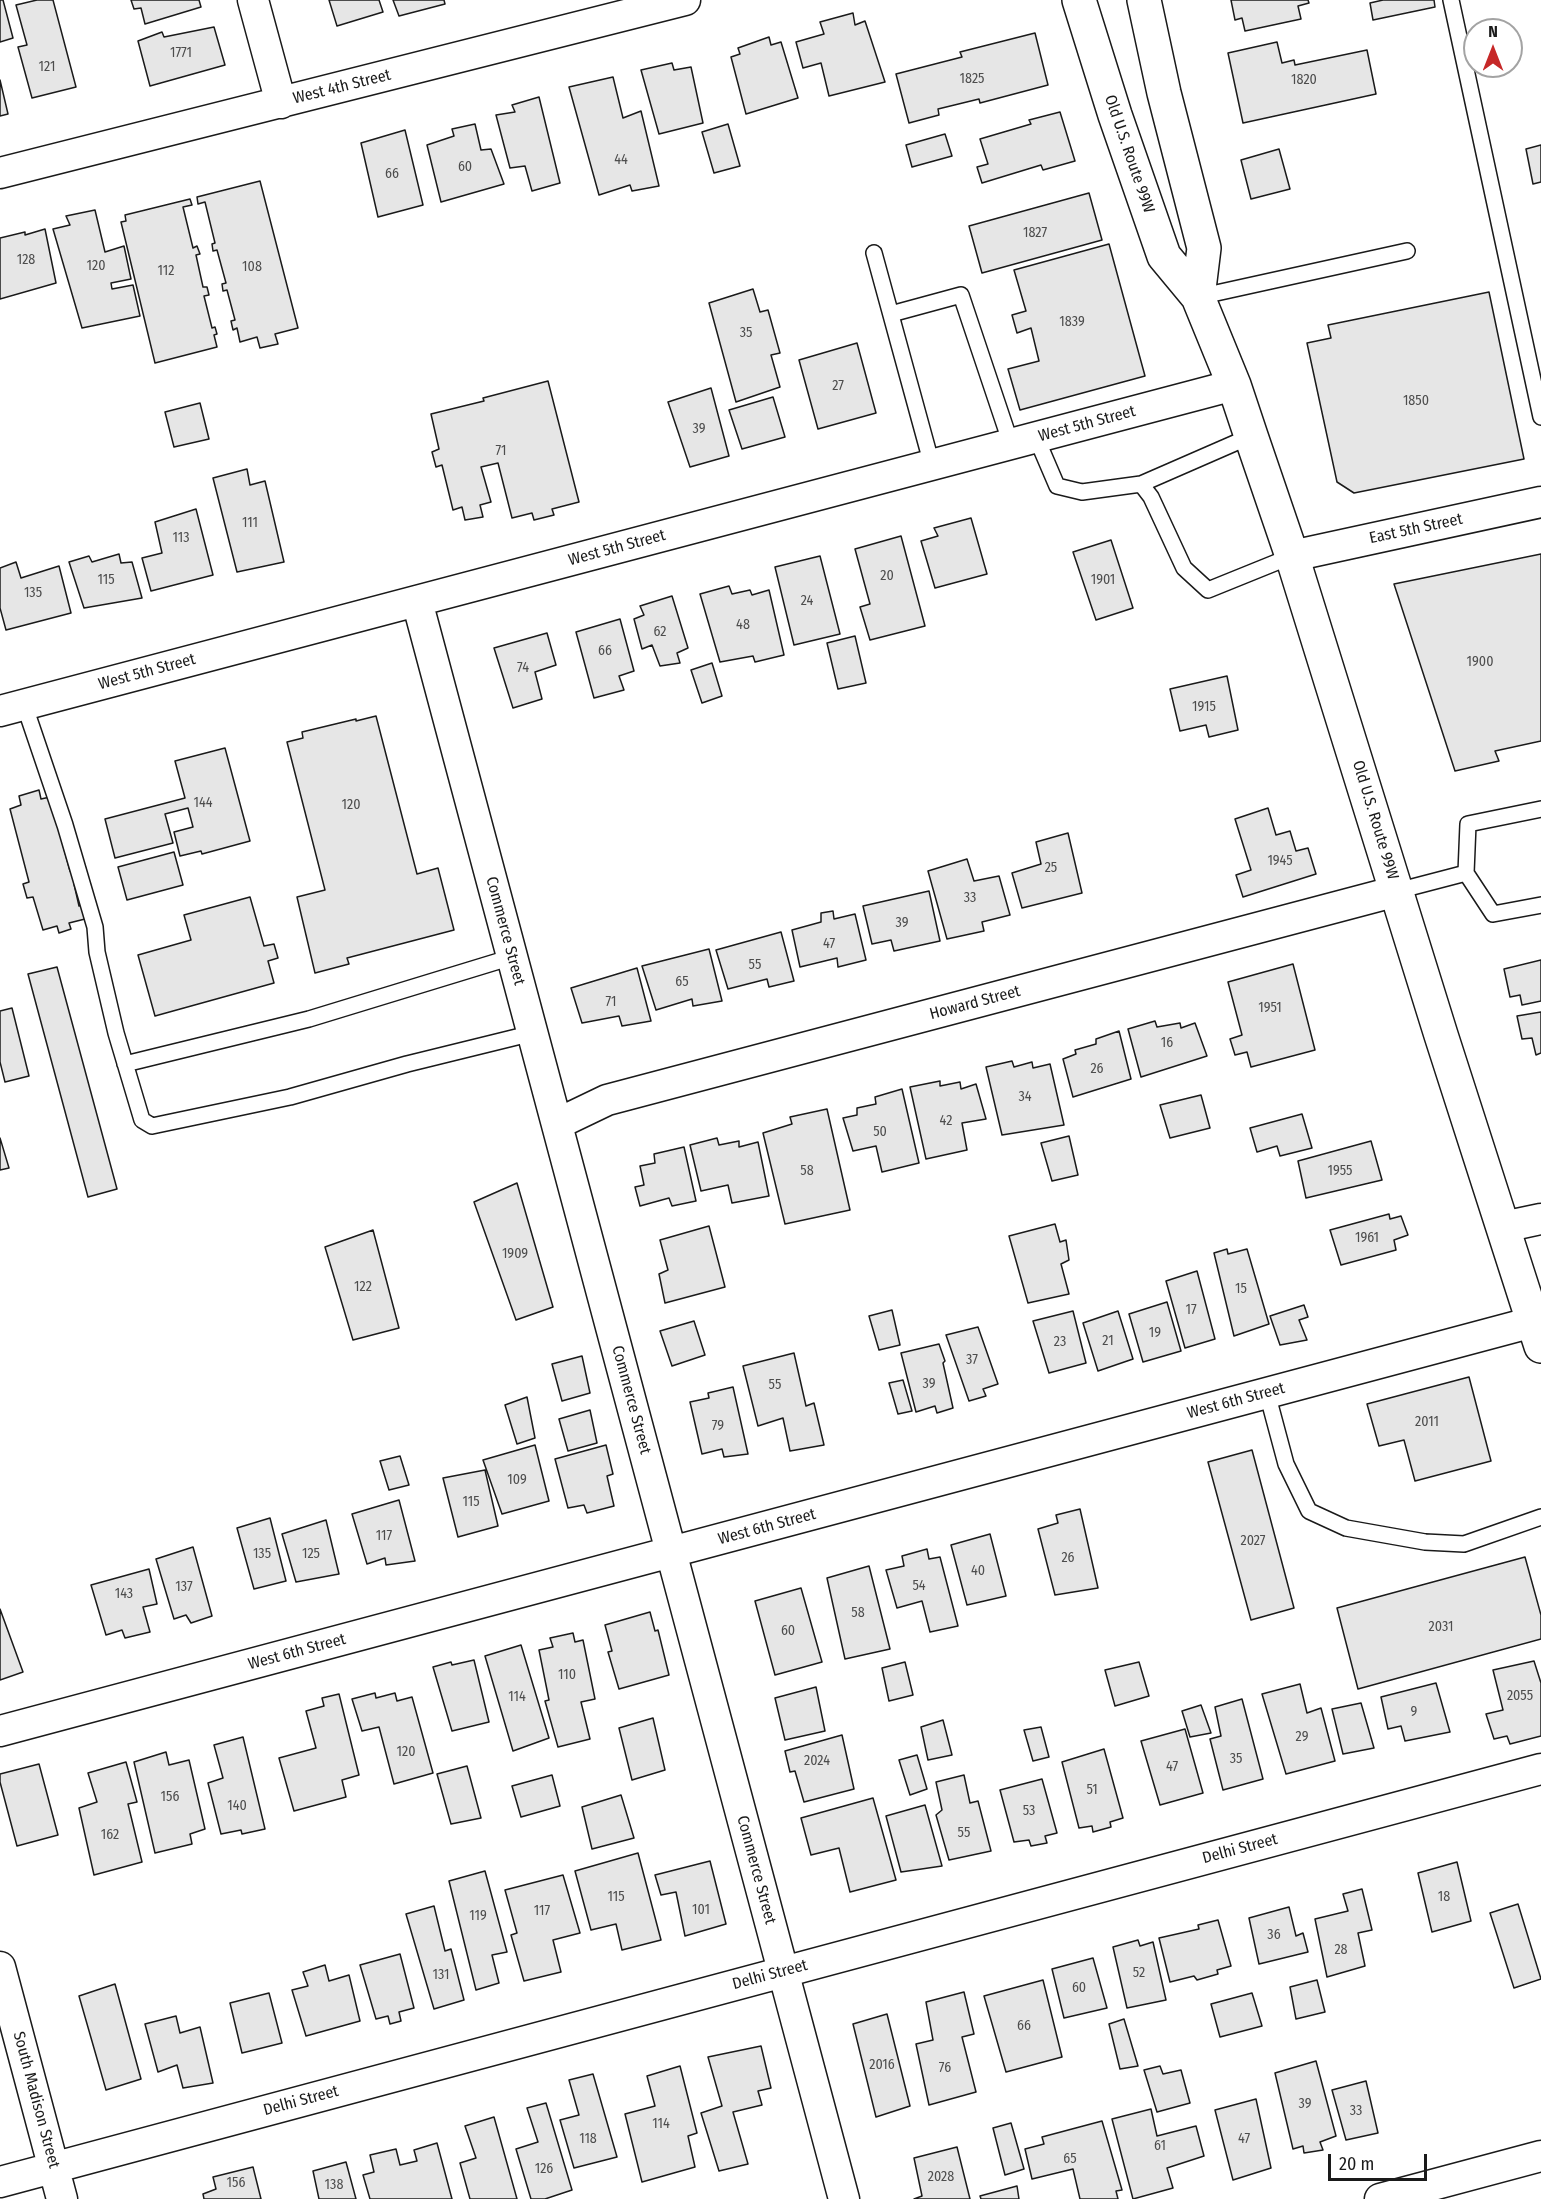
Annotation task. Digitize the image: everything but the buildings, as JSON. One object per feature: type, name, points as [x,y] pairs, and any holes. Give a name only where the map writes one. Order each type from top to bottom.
[{"type":"main road","name":"Old U.S. Route 99W","points":[[1079,0],[1115,116],[1164,256],[1198,297],[1234,385],[1292,556],[1537,1334]]},
{"type":"main road","name":"Old U.S. Route 99W","points":[[1144,0],[1164,93],[1204,248],[1198,297]]},
{"type":"street","points":[[253,0],[281,103]]},
{"type":"street","name":"West 4th Street","points":[[0,173],[685,0]]},
{"type":"street","name":"West 5th Street","points":[[12,707],[1234,385]]},
{"type":"street","name":"East 5th Street","points":[[1292,556],[1541,502]]},
{"type":"street","name":"Commerce Street","points":[[417,601],[844,2199]]},
{"type":"street","name":"Howard Street","points":[[557,1124],[607,1100],[1397,891]]},
{"type":"street","points":[[1503,1227],[1541,1219]]},
{"type":"street","name":"West 6th Street","points":[[0,1731],[1267,1393],[1537,1334]]},
{"type":"street","name":"Delhi Street","points":[[0,2182],[1541,1769]]},
{"type":"street","name":"South Madison Street","points":[[0,1967],[62,2199]]},
{"type":"street","points":[[1380,2199],[1541,2156]]},
{"type":"lane","points":[[1452,0],[1541,417]]},
{"type":"lane","points":[[1198,297],[1407,251]]},
{"type":"lane","points":[[874,253],[932,465]]},
{"type":"lane","points":[[891,314],[961,295],[1023,441],[1057,486],[1082,492],[1141,484],[1251,436]]},
{"type":"lane","points":[[1141,484],[1151,497],[1184,568],[1208,590],[1292,556]]},
{"type":"lane","points":[[12,707],[65,825],[95,927],[97,952],[125,1064],[142,1120],[152,1126],[290,1097],[407,1064],[533,1033]]},
{"type":"lane","points":[[1541,809],[1468,824],[1466,873],[1493,914],[1541,905]]},
{"type":"lane","points":[[1397,891],[1466,873]]},
{"type":"lane","points":[[125,1064],[309,1019],[512,957]]},
{"type":"lane","points":[[1267,1393],[1286,1464],[1309,1511],[1346,1528],[1425,1542],[1464,1544],[1541,1517]]}]
